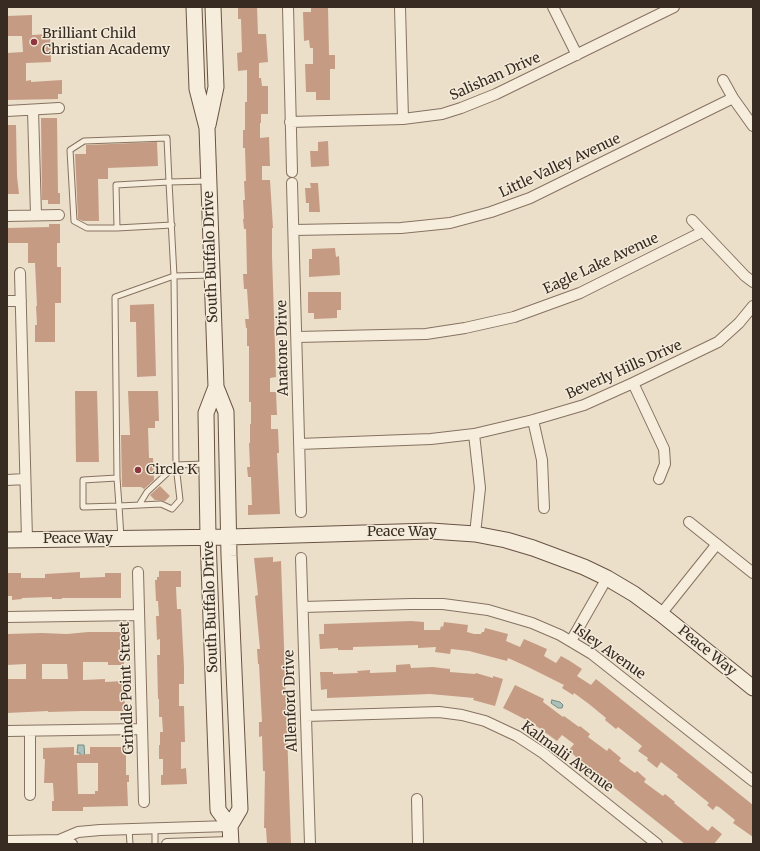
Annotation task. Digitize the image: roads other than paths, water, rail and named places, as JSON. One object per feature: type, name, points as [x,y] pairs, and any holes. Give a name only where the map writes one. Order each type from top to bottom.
[{"type":"main road","name":"South Buffalo Drive","points":[[194,7],[197,89],[207,128],[216,387],[226,412],[229,537],[240,809],[230,826],[218,810],[208,537],[206,413],[216,387]]},
{"type":"main road","name":"South Buffalo Drive","points":[[207,128],[216,87],[213,7]]},
{"type":"main road","name":"Peace Way","points":[[7,540],[229,537],[431,531],[475,534],[506,540],[534,548],[584,567],[607,578],[634,594],[753,688]]},
{"type":"main road","points":[[230,826],[231,843]]},
{"type":"street","points":[[288,7],[292,172]]},
{"type":"street","points":[[400,7],[403,119]]},
{"type":"street","points":[[554,7],[577,55]]},
{"type":"street","name":"Salishan Drive","points":[[290,122],[403,119],[442,114],[462,108],[496,94],[674,7]]},
{"type":"street","points":[[723,80],[733,98],[753,126]]},
{"type":"street","name":"Little Valley Avenue","points":[[294,230],[401,228],[450,223],[491,212],[530,198],[733,98]]},
{"type":"street","points":[[7,111],[59,108]]},
{"type":"street","points":[[33,110],[36,215]]},
{"type":"street","name":"Anatone Drive","points":[[292,183],[301,512]]},
{"type":"street","points":[[7,216],[59,215]]},
{"type":"street","points":[[692,220],[702,232],[753,282]]},
{"type":"street","name":"Eagle Lake Avenue","points":[[297,337],[426,334],[466,328],[514,317],[580,293],[702,232]]},
{"type":"street","points":[[20,273],[26,540]]},
{"type":"street","points":[[7,301],[21,301]]},
{"type":"street","name":"Beverly Hills Drive","points":[[299,444],[431,439],[474,434],[534,420],[584,405],[718,342],[739,323],[753,306]]},
{"type":"street","points":[[633,383],[664,449],[665,464],[659,479]]},
{"type":"street","points":[[534,420],[542,460],[544,508]]},
{"type":"street","points":[[474,434],[480,488],[475,534]]},
{"type":"street","points":[[7,480],[25,480]]},
{"type":"street","points":[[689,522],[753,573]]},
{"type":"street","points":[[660,614],[717,544]]},
{"type":"street","name":"Allenford Drive","points":[[301,558],[310,844]]},
{"type":"street","name":"Grindle Point Street","points":[[138,572],[144,802]]},
{"type":"street","points":[[571,641],[607,578]]},
{"type":"street","name":"Isley Avenue","points":[[303,608],[428,603],[457,605],[488,610],[547,629],[571,641],[605,663],[753,781]]},
{"type":"street","points":[[7,617],[139,615]]},
{"type":"street","name":"Kalmalii Avenue","points":[[306,716],[439,712],[462,715],[485,721],[517,736],[543,753],[657,844]]},
{"type":"street","points":[[7,731],[142,730]]},
{"type":"street","points":[[30,731],[30,795]]},
{"type":"street","points":[[417,799],[418,844]]},
{"type":"street","points":[[58,840],[78,832],[230,826]]},
{"type":"street","points":[[7,841],[58,840],[72,844]]},
{"type":"street","points":[[168,844],[231,843]]},
{"type":"lane","points":[[117,478],[83,480],[83,507],[161,504],[172,508],[180,500],[176,465],[174,276],[172,226],[167,138],[84,140],[70,150],[74,221],[87,228],[172,226]]},
{"type":"lane","points":[[117,228],[116,185],[209,181]]},
{"type":"lane","points":[[120,539],[117,478],[115,297],[174,276],[212,275]]},
{"type":"lane","points":[[139,505],[147,492],[176,465],[207,464]]},
{"type":"lane","points":[[155,828],[155,844]]},
{"type":"lane","points":[[129,829],[130,844]]},
{"type":"water","points":[[552,700],[560,702],[563,705],[562,708],[558,708],[551,703]]},
{"type":"water","points":[[78,745],[84,745],[85,760],[80,760],[80,753],[77,753]]},
{"type":"place","name":"Brilliant Child Christian Academy","points":[[34,42]]},
{"type":"place","name":"Circle K","points":[[138,470]]}]
